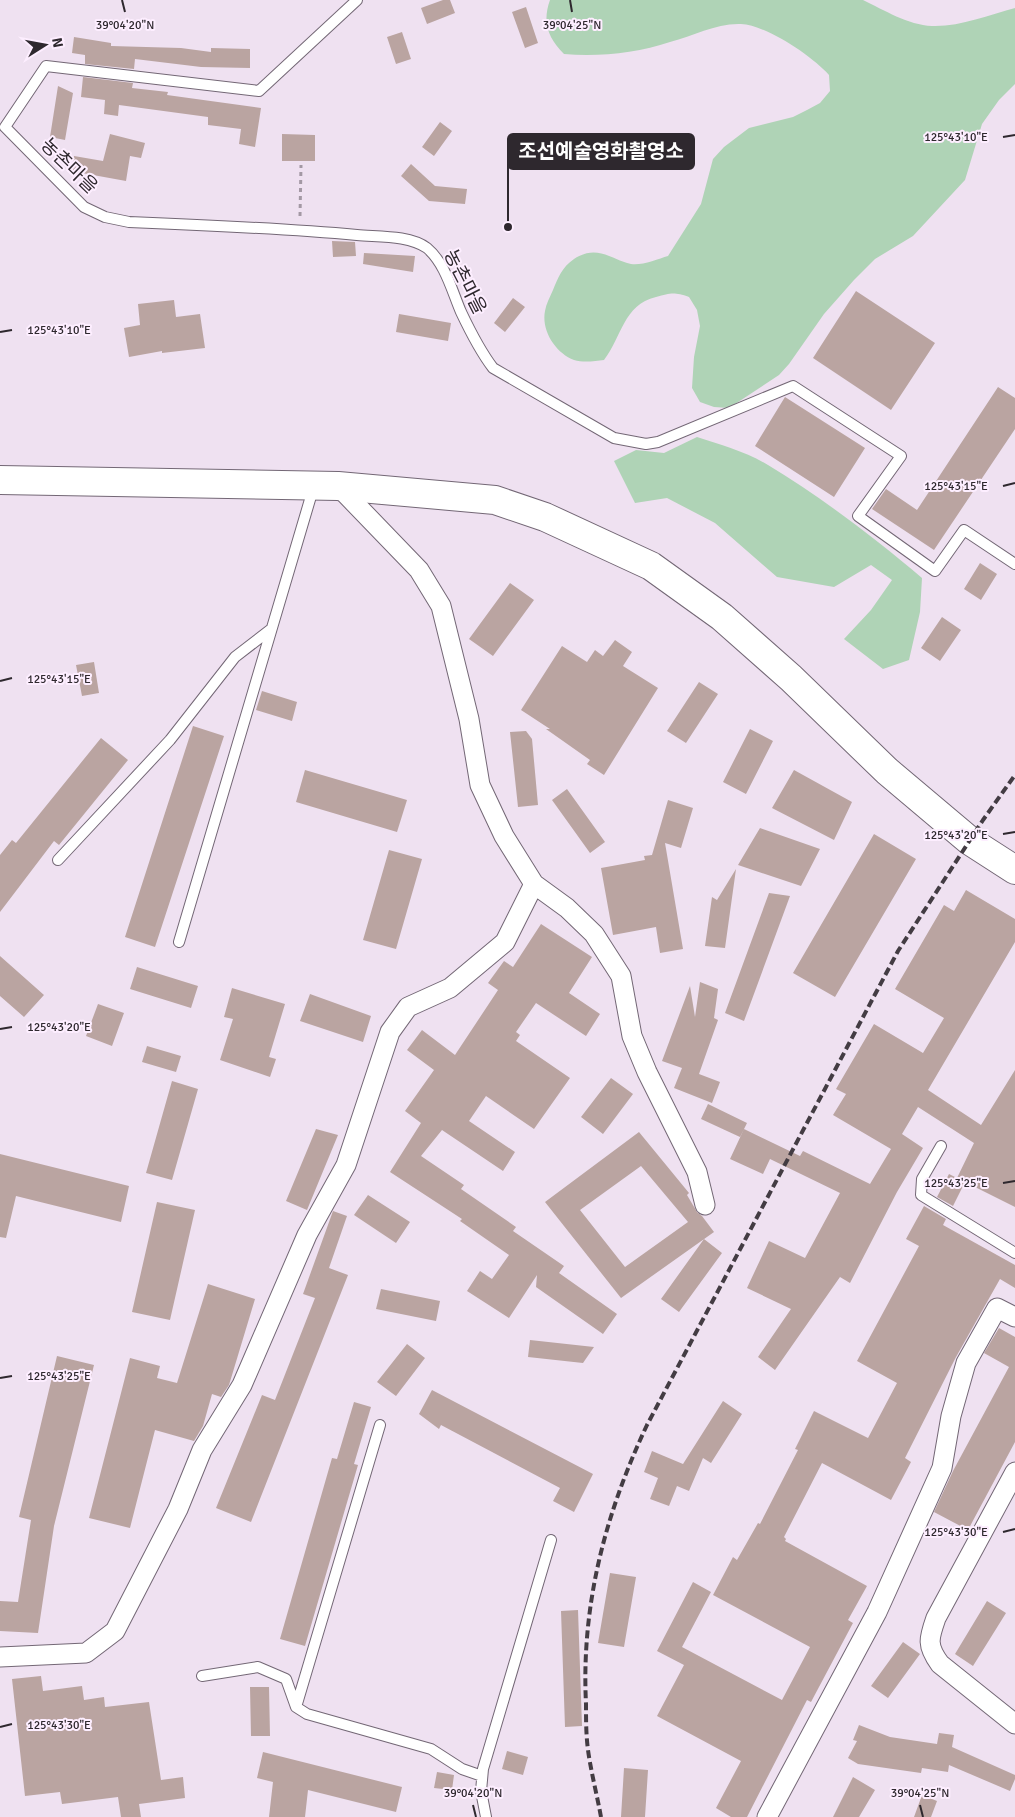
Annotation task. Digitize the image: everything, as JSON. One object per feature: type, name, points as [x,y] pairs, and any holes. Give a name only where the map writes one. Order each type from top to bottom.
[{"type":"street","points":[[0,480],[326,486],[495,500],[546,517],[651,566],[722,617],[791,678],[887,771],[970,841],[1015,870]]},
{"type":"street","points":[[326,486],[419,570],[441,606],[469,719],[480,785],[504,836],[534,884],[567,908],[594,934],[621,976],[632,1036],[647,1072],[697,1172],[705,1205]]},
{"type":"street","points":[[0,1657],[86,1653],[115,1630],[178,1509],[202,1450],[242,1385],[307,1235],[346,1165],[390,1032],[408,1007],[450,988],[505,942],[534,884]]},
{"type":"street","points":[[767,1817],[877,1612],[942,1468],[951,1416],[966,1363],[996,1308],[1015,1317]]},
{"type":"street","points":[[1015,1472],[936,1618],[929,1638],[931,1652],[940,1664],[1015,1724]]},
{"type":"lane","name":"농촌마을","points":[[357,0],[260,91],[46,66],[5,127],[84,207],[105,217],[129,222],[300,230],[389,237],[420,244],[428,249],[440,264],[461,313],[483,355],[493,368],[614,438],[646,444],[658,442],[793,386],[901,456],[858,516],[935,571],[964,530],[1015,564]]},
{"type":"lane","points":[[179,942],[270,630],[326,486]]},
{"type":"lane","points":[[58,860],[170,740],[235,657],[270,630]]},
{"type":"lane","points":[[941,1146],[922,1179],[921,1194],[1015,1253]]},
{"type":"lane","points":[[296,1707],[380,1425]]},
{"type":"lane","points":[[486,1817],[481,1791],[482,1776],[552,1540]]},
{"type":"lane","points":[[202,1676],[258,1667],[286,1679],[296,1707],[307,1714],[431,1749],[462,1769],[482,1776]]},
{"type":"path","points":[[300,230],[301,165]]},
{"type":"green space","points":[[550,0],[863,0],[905,20],[932,26],[963,23],[1015,8],[1015,84],[999,100],[982,124],[965,180],[913,236],[875,259],[854,280],[824,314],[789,364],[779,375],[729,408],[714,407],[700,402],[692,388],[694,357],[700,326],[697,310],[689,297],[669,294],[645,301],[630,314],[604,360],[589,362],[567,357],[556,347],[545,326],[546,306],[563,269],[574,259],[582,255],[590,253],[603,254],[631,264],[640,264],[668,256],[701,204],[713,159],[724,147],[749,128],[793,117],[820,103],[830,91],[829,75],[812,59],[788,43],[763,30],[741,24],[714,28],[657,46],[631,51],[604,54],[564,54],[550,36],[548,29],[547,15]]},
{"type":"green space","points":[[697,437],[751,456],[788,477],[847,518],[922,578],[920,612],[909,660],[883,669],[844,639],[871,610],[892,580],[871,565],[834,587],[777,577],[715,523],[667,498],[635,503],[614,461],[636,450],[664,453]]},
{"type":"building","points":[[443,0],[450,0],[455,13],[427,24],[421,8]]},
{"type":"building","points":[[526,7],[538,43],[525,48],[512,12]]},
{"type":"building","points":[[402,32],[411,59],[396,64],[387,37]]},
{"type":"building","points":[[74,37],[111,43],[111,46],[181,48],[211,52],[211,48],[250,49],[250,68],[201,67],[135,59],[134,69],[85,64],[85,55],[72,53]]},
{"type":"building","points":[[83,77],[133,83],[132,88],[168,92],[167,95],[261,108],[255,147],[239,144],[241,129],[208,125],[208,117],[119,105],[118,116],[104,114],[105,100],[81,97]]},
{"type":"building","points":[[58,86],[73,93],[65,140],[50,137]]},
{"type":"building","points":[[440,122],[452,131],[434,156],[422,147]]},
{"type":"building","points":[[110,134],[145,143],[141,158],[130,156],[126,181],[71,171],[74,156],[103,161]]},
{"type":"building","points":[[282,134],[315,135],[315,161],[282,161]]},
{"type":"building","points":[[411,164],[435,186],[467,189],[465,204],[429,201],[401,176]]},
{"type":"building","points":[[332,241],[355,242],[356,256],[333,257]]},
{"type":"building","points":[[364,253],[415,256],[413,272],[363,264]]},
{"type":"building","points":[[856,291],[935,343],[891,410],[813,358]]},
{"type":"building","points":[[513,298],[525,307],[505,332],[494,323]]},
{"type":"building","points":[[174,300],[176,317],[200,314],[205,348],[162,353],[162,351],[129,357],[124,328],[140,325],[138,304]]},
{"type":"building","points":[[399,314],[451,323],[448,341],[396,332]]},
{"type":"building","points":[[998,387],[1015,398],[1015,429],[934,550],[872,509],[886,489],[917,510]]},
{"type":"building","points":[[785,397],[865,448],[834,497],[755,446]]},
{"type":"building","points":[[980,563],[997,574],[981,600],[964,589]]},
{"type":"building","points":[[510,583],[534,600],[493,656],[469,639]]},
{"type":"building","points":[[942,617],[961,630],[940,661],[921,648]]},
{"type":"building","points":[[615,640],[632,652],[623,666],[658,688],[604,775],[587,764],[590,760],[546,729],[550,729],[521,710],[562,646],[587,662],[595,650],[603,656]]},
{"type":"building","points":[[94,662],[99,693],[82,696],[76,665]]},
{"type":"building","points":[[699,682],[718,694],[686,743],[667,731]]},
{"type":"building","points":[[262,691],[297,702],[292,721],[256,710]]},
{"type":"building","points":[[193,726],[224,736],[155,947],[125,937]]},
{"type":"building","points":[[750,729],[773,741],[746,794],[723,782]]},
{"type":"building","points":[[526,731],[532,739],[538,805],[518,807],[510,732]]},
{"type":"building","points":[[101,738],[128,760],[59,845],[54,841],[0,912],[0,855],[12,840],[16,843]]},
{"type":"building","points":[[305,770],[407,800],[397,832],[296,802]]},
{"type":"building","points":[[794,770],[852,802],[834,840],[772,808]]},
{"type":"building","points":[[567,789],[605,842],[590,853],[552,800]]},
{"type":"building","points":[[668,800],[693,808],[681,848],[665,843],[683,949],[660,953],[656,927],[613,935],[601,868],[645,860],[644,856],[652,855]]},
{"type":"building","points":[[760,828],[820,849],[801,886],[738,865]]},
{"type":"building","points":[[874,834],[916,859],[835,997],[793,973]]},
{"type":"building","points":[[389,850],[422,859],[396,949],[363,940]]},
{"type":"building","points":[[736,869],[725,948],[705,946],[712,897],[717,900]]},
{"type":"building","points":[[966,890],[1015,919],[1015,942],[928,1090],[981,1125],[1015,1070],[1015,1207],[965,1182],[953,1206],[937,1197],[949,1174],[957,1178],[974,1143],[918,1107],[902,1134],[923,1148],[897,1192],[850,1283],[840,1277],[775,1370],[758,1357],[791,1309],[747,1288],[769,1241],[805,1258],[840,1193],[770,1159],[763,1174],[730,1159],[744,1129],[800,1156],[803,1151],[870,1184],[891,1149],[833,1115],[846,1094],[836,1089],[874,1024],[923,1053],[944,1018],[895,989],[944,905],[954,911]]},
{"type":"building","points":[[769,893],[790,896],[744,1021],[725,1013]]},
{"type":"building","points":[[541,924],[592,957],[569,993],[600,1014],[586,1036],[536,1003],[516,1032],[520,1035],[516,1041],[570,1078],[534,1129],[486,1096],[469,1121],[515,1152],[503,1171],[442,1130],[421,1156],[464,1185],[461,1189],[516,1227],[513,1231],[564,1266],[559,1273],[617,1314],[603,1334],[536,1287],[537,1275],[509,1318],[467,1291],[480,1271],[492,1279],[509,1255],[460,1221],[462,1219],[390,1172],[421,1123],[405,1111],[434,1070],[407,1050],[422,1030],[455,1055],[498,990],[488,983],[504,961],[513,967]]},
{"type":"building","points":[[0,956],[44,995],[24,1017],[0,996]]},
{"type":"building","points":[[137,967],[198,986],[191,1008],[130,989]]},
{"type":"building","points":[[700,982],[718,989],[714,1018],[718,1020],[699,1074],[720,1082],[712,1103],[674,1088],[682,1068],[662,1061],[690,986],[695,1017]]},
{"type":"building","points":[[232,988],[285,1004],[269,1057],[276,1059],[270,1077],[220,1060],[233,1019],[224,1017]]},
{"type":"building","points":[[310,994],[371,1016],[363,1042],[300,1021]]},
{"type":"building","points":[[98,1004],[124,1013],[112,1046],[86,1036]]},
{"type":"building","points":[[147,1046],[181,1056],[176,1072],[142,1062]]},
{"type":"building","points":[[611,1078],[633,1094],[603,1134],[581,1117]]},
{"type":"building","points":[[172,1081],[198,1089],[172,1180],[146,1173]]},
{"type":"building","points":[[708,1104],[747,1123],[740,1137],[701,1119]]},
{"type":"building","points":[[316,1129],[338,1135],[307,1210],[286,1201]]},
{"type":"building","points":[[639,1132],[689,1193],[687,1195],[697,1212],[714,1232],[621,1298],[545,1202]],"holes":[[[641,1166],[688,1222],[625,1267],[580,1210]]]},
{"type":"building","points":[[0,1154],[129,1186],[121,1222],[16,1196],[6,1238],[0,1237]]},
{"type":"building","points":[[368,1195],[410,1222],[396,1243],[354,1215]]},
{"type":"building","points":[[157,1202],[195,1210],[170,1320],[132,1312]]},
{"type":"building","points":[[924,1206],[946,1219],[943,1225],[1015,1265],[1015,1288],[1000,1279],[956,1357],[905,1458],[911,1462],[891,1500],[822,1463],[784,1537],[785,1541],[867,1586],[848,1620],[853,1623],[811,1702],[807,1700],[747,1817],[731,1817],[716,1808],[741,1761],[657,1716],[684,1665],[657,1651],[693,1582],[711,1592],[682,1647],[782,1700],[810,1647],[713,1595],[733,1557],[737,1560],[758,1523],[760,1524],[798,1450],[795,1449],[814,1411],[868,1438],[897,1383],[857,1361],[919,1246],[906,1239]]},
{"type":"building","points":[[333,1211],[347,1216],[329,1268],[348,1275],[251,1522],[216,1508],[262,1395],[275,1400],[315,1298],[303,1294]]},
{"type":"building","points":[[704,1239],[722,1253],[679,1312],[661,1299]]},
{"type":"building","points":[[208,1284],[255,1299],[229,1385],[221,1397],[212,1394],[203,1426],[194,1441],[155,1430],[130,1528],[89,1518],[130,1358],[160,1366],[157,1378],[177,1383]]},
{"type":"building","points":[[381,1289],[440,1301],[436,1321],[376,1309]]},
{"type":"building","points":[[999,1328],[1015,1337],[1015,1442],[968,1530],[934,1512],[953,1471],[1009,1367],[984,1353]]},
{"type":"building","points":[[530,1340],[594,1347],[583,1363],[528,1357]]},
{"type":"building","points":[[407,1344],[425,1358],[396,1396],[377,1382]]},
{"type":"building","points":[[57,1356],[94,1365],[54,1526],[38,1633],[0,1631],[0,1601],[18,1602],[31,1520],[19,1517]]},
{"type":"building","points":[[432,1390],[593,1474],[574,1512],[553,1501],[560,1488],[441,1425],[439,1429],[419,1414]]},
{"type":"building","points":[[723,1401],[742,1414],[711,1463],[703,1458],[689,1491],[677,1486],[669,1506],[650,1499],[658,1478],[644,1472],[652,1451],[683,1464]]},
{"type":"building","points":[[354,1402],[371,1407],[354,1464],[358,1465],[305,1646],[280,1639],[332,1458],[337,1459]]},
{"type":"building","points":[[610,1573],[636,1577],[624,1647],[598,1643]]},
{"type":"building","points":[[987,1601],[1006,1613],[973,1666],[955,1654]]},
{"type":"building","points":[[578,1610],[582,1726],[565,1727],[561,1611]]},
{"type":"building","points":[[903,1642],[920,1654],[888,1698],[871,1686]]},
{"type":"building","points":[[41,1676],[43,1691],[82,1686],[84,1700],[104,1697],[105,1707],[149,1702],[161,1780],[183,1777],[185,1798],[139,1804],[141,1817],[121,1817],[118,1797],[62,1804],[60,1792],[25,1796],[12,1679]]},
{"type":"building","points":[[250,1687],[269,1687],[270,1736],[251,1736]]},
{"type":"building","points":[[859,1725],[890,1737],[937,1744],[939,1733],[954,1735],[952,1747],[1015,1775],[1015,1779],[1010,1791],[949,1765],[948,1772],[922,1768],[921,1773],[858,1764],[848,1758],[857,1741],[853,1740]]},
{"type":"building","points":[[507,1751],[528,1757],[523,1775],[502,1769]]},
{"type":"building","points":[[263,1752],[402,1787],[396,1812],[308,1790],[305,1817],[269,1817],[273,1782],[257,1778]]},
{"type":"building","points":[[624,1768],[648,1770],[645,1817],[621,1817]]},
{"type":"building","points":[[437,1772],[454,1775],[452,1790],[434,1788]]},
{"type":"building","points":[[853,1777],[875,1790],[859,1817],[833,1817]]},
{"type":"building","points":[[922,1795],[937,1801],[931,1817],[914,1817]]},
{"type":"railway","points":[[601,1817],[587,1739],[585,1668],[588,1632],[592,1596],[599,1561],[619,1492],[632,1459],[647,1425],[898,951],[983,820],[1015,775]]},
{"type":"place","name":"조선예술영화촬영소","points":[[508,227]]}]
